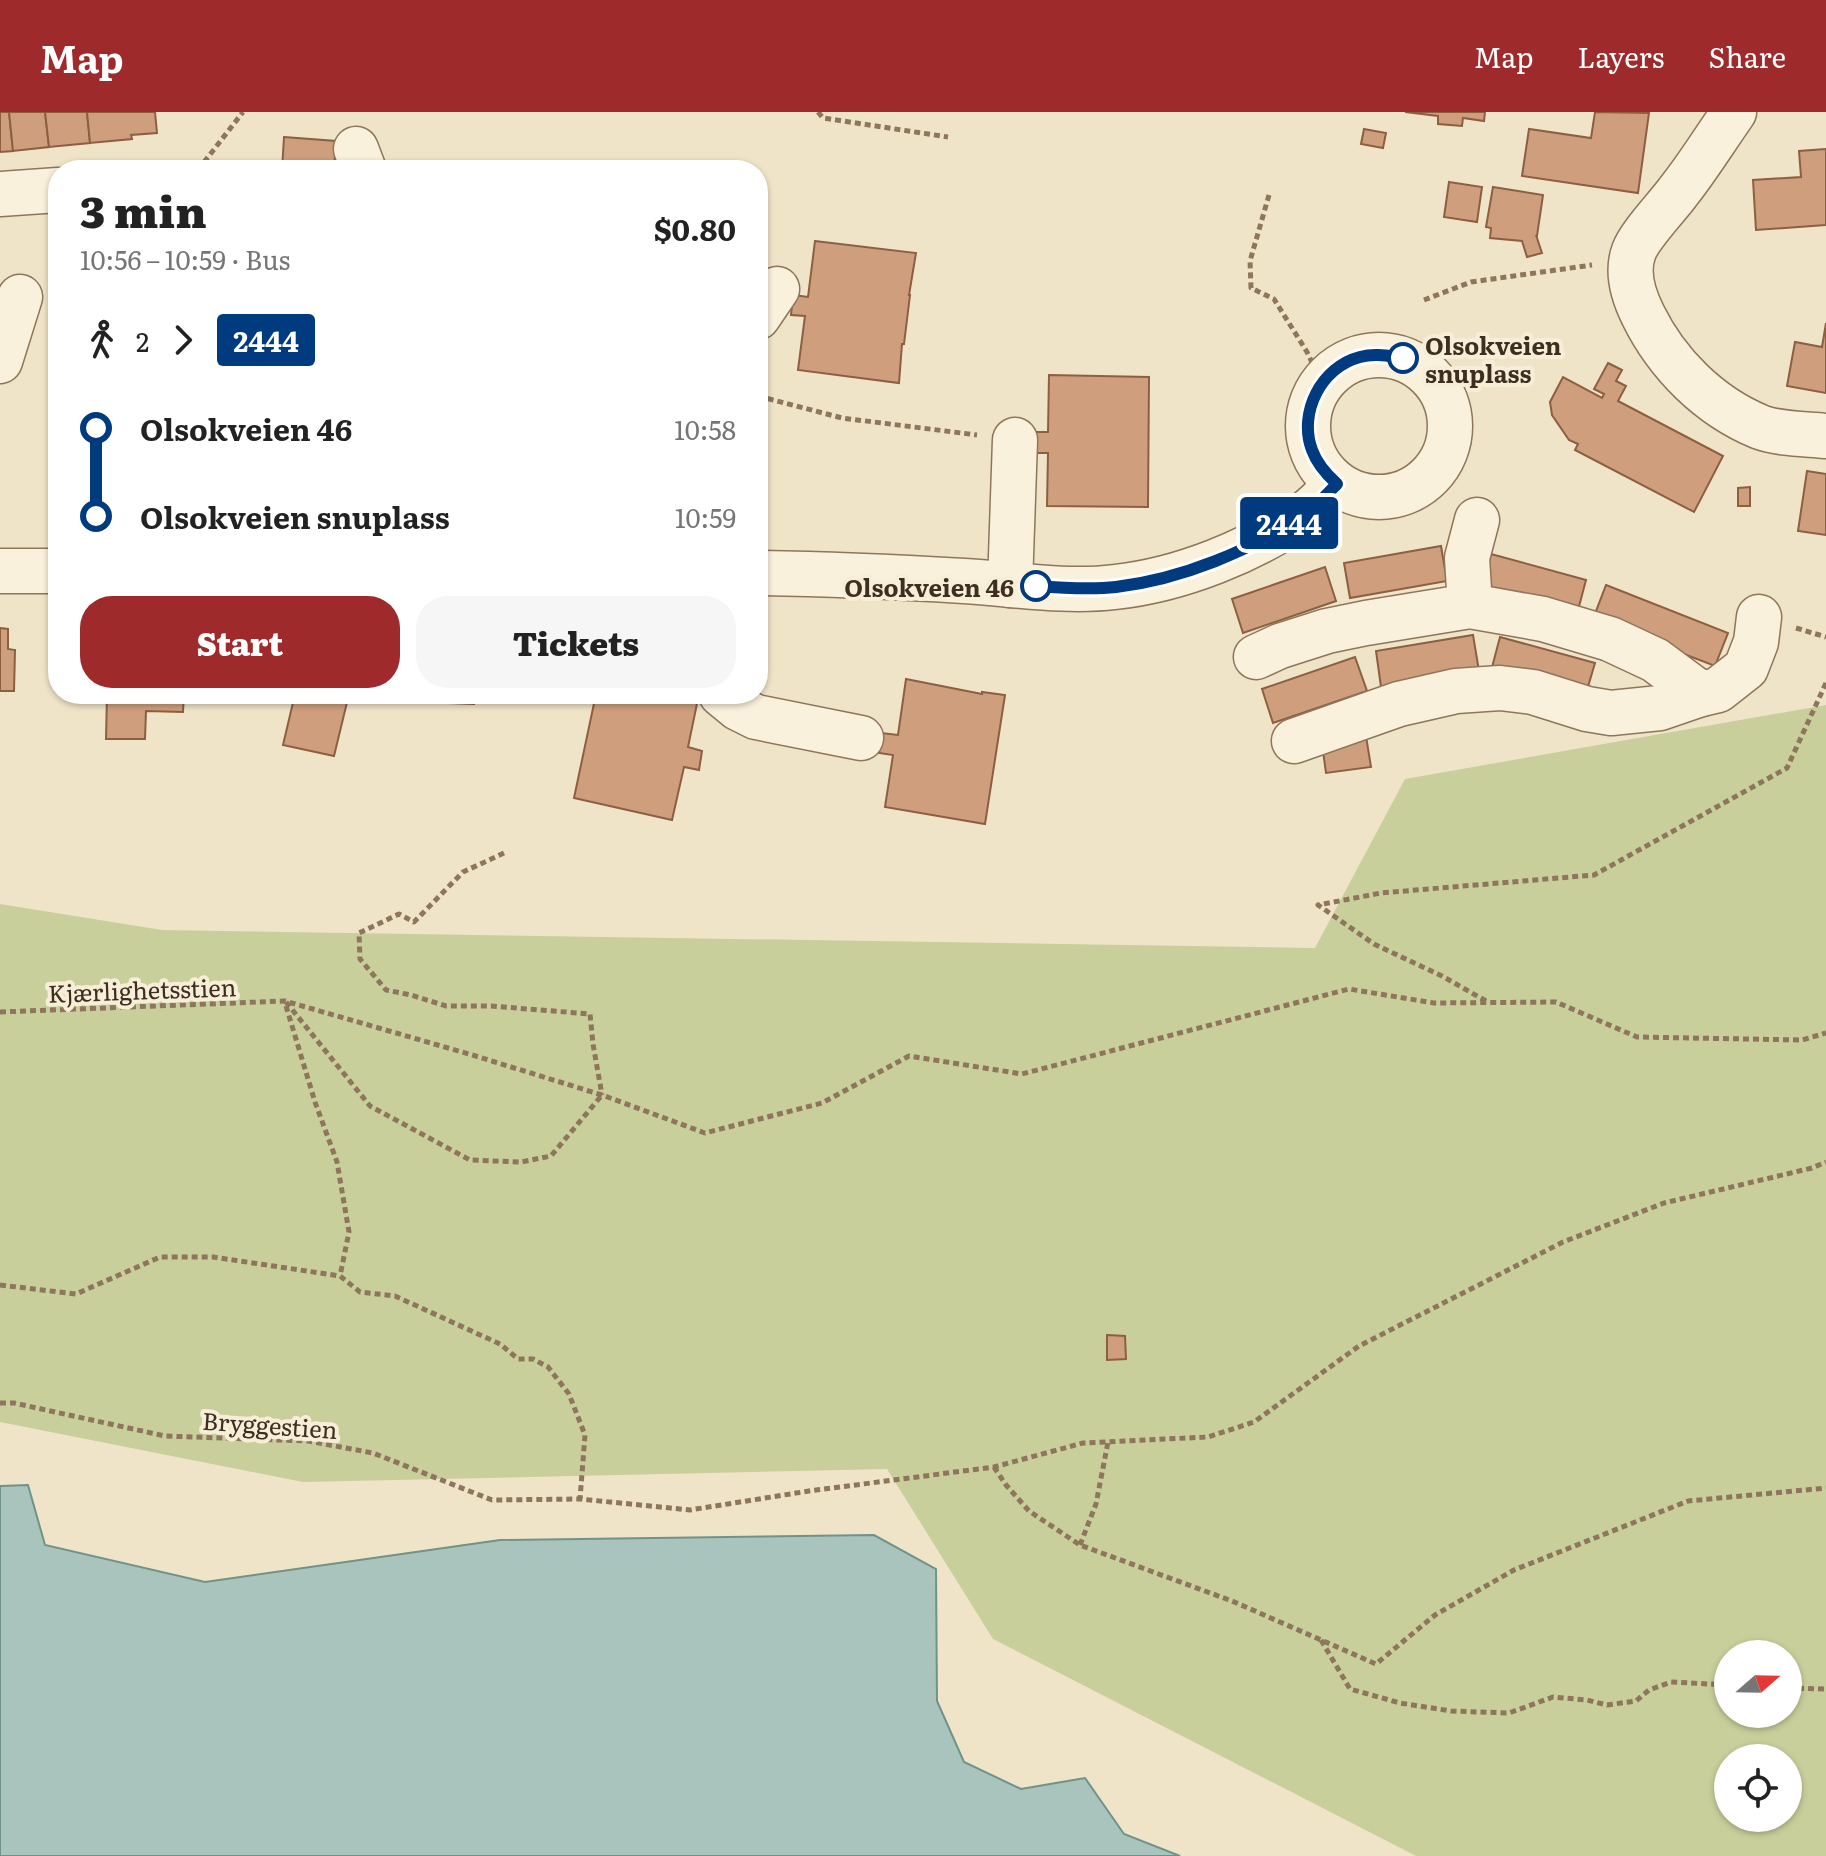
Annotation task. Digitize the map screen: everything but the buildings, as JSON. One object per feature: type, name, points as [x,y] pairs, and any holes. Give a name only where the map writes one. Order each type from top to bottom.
[{"type":"street","points":[[1734,112],[1634,251],[1631,273],[1635,299],[1651,332],[1673,362],[1691,381],[1735,415],[1764,428],[1826,436]]},
{"type":"street","points":[[0,194],[48,191]]},
{"type":"street","points":[[0,361],[20,297]]},
{"type":"street","points":[[1381,354],[1403,358],[1423,369],[1440,388],[1449,411],[1450,435],[1443,459],[1428,478],[1407,492],[1383,498],[1359,495],[1337,484],[1321,468],[1311,448],[1307,426],[1311,403],[1322,383],[1338,367],[1358,357],[1381,354]]},
{"type":"street","points":[[1010,585],[1015,440]]},
{"type":"street","points":[[768,573],[1062,588],[1114,587],[1159,580],[1214,561],[1266,538],[1308,512],[1337,484]]},
{"type":"street","points":[[1470,606],[1467,558],[1477,520]]},
{"type":"street","points":[[0,571],[48,571]]},
{"type":"street","points":[[1256,657],[1327,631],[1470,606],[1543,619],[1610,639],[1655,660],[1701,694]]},
{"type":"street","points":[[1294,741],[1399,704],[1456,691],[1500,688],[1533,692],[1611,713],[1660,708],[1718,690],[1746,668],[1756,642],[1759,617]]},
{"type":"street","points":[[733,704],[756,717],[861,738]]},
{"type":"path","points":[[206,160],[243,112]]},
{"type":"path","points":[[818,112],[823,118],[948,137]]},
{"type":"path","points":[[1269,195],[1250,261],[1251,288],[1274,299],[1322,383]]},
{"type":"path","points":[[1424,300],[1471,282],[1603,263],[1631,273]]},
{"type":"path","points":[[768,399],[842,418],[1015,440]]},
{"type":"path","points":[[1487,1001],[1374,944],[1318,905],[1381,893],[1594,875],[1787,768],[1826,683]]},
{"type":"path","points":[[285,1001],[370,1106],[470,1160],[521,1162],[551,1156],[602,1095],[590,1014],[491,1006],[446,1006],[386,990],[360,959],[359,933],[399,914],[414,922],[463,872],[504,853]]},
{"type":"path","name":"Kjærlighetsstien","points":[[0,1012],[285,1001],[602,1095],[705,1133],[822,1103],[909,1056],[1022,1074],[1349,989],[1434,1003],[1556,1002],[1637,1037],[1802,1040],[1826,1033]]},
{"type":"path","points":[[285,1001],[315,1102],[337,1162],[349,1232],[340,1276]]},
{"type":"path","name":"Bryggestien","points":[[0,1403],[14,1403],[165,1436],[308,1441],[373,1453],[492,1500],[580,1499],[690,1510],[994,1467],[1083,1443],[1208,1437],[1254,1422],[1359,1346],[1563,1242],[1664,1203],[1826,1162]]},
{"type":"path","points":[[0,1285],[76,1294],[160,1257],[213,1257],[340,1276],[360,1292],[395,1296],[500,1344],[518,1359],[533,1359],[548,1367],[569,1394],[585,1435],[580,1499]]},
{"type":"path","points":[[1080,1545],[1096,1504],[1108,1442]]},
{"type":"path","points":[[994,1467],[1029,1511],[1080,1545],[1232,1601],[1376,1664],[1435,1615],[1514,1570],[1688,1501],[1826,1488]]},
{"type":"path","points":[[1321,1640],[1350,1689],[1400,1703],[1451,1711],[1509,1713],[1553,1697],[1607,1705],[1636,1701],[1649,1690],[1671,1682],[1714,1684]]},
{"type":"path","points":[[1802,1688],[1826,1689]]},
{"type":"green space","points":[[1826,705],[1826,1856],[1416,1856],[993,1639],[887,1469],[303,1482],[0,1422],[0,904],[162,930],[1315,948],[1405,779]]},
{"type":"water","points":[[28,1485],[45,1545],[205,1582],[500,1540],[874,1535],[936,1569],[937,1701],[964,1762],[1021,1789],[1085,1778],[1124,1834],[1180,1856],[0,1856],[0,1486]]},
{"type":"bus line","name":"2444","points":[[1036,586],[1114,587],[1159,580],[1214,561],[1266,538],[1308,512],[1337,484],[1321,468],[1311,448],[1307,426],[1311,403],[1322,383],[1338,367],[1358,357],[1381,354],[1403,358]]},
{"type":"place","name":"Olsokveien snuplass","points":[[1403,358]]},
{"type":"place","name":"Olsokveien 46","points":[[1036,586]]}]
